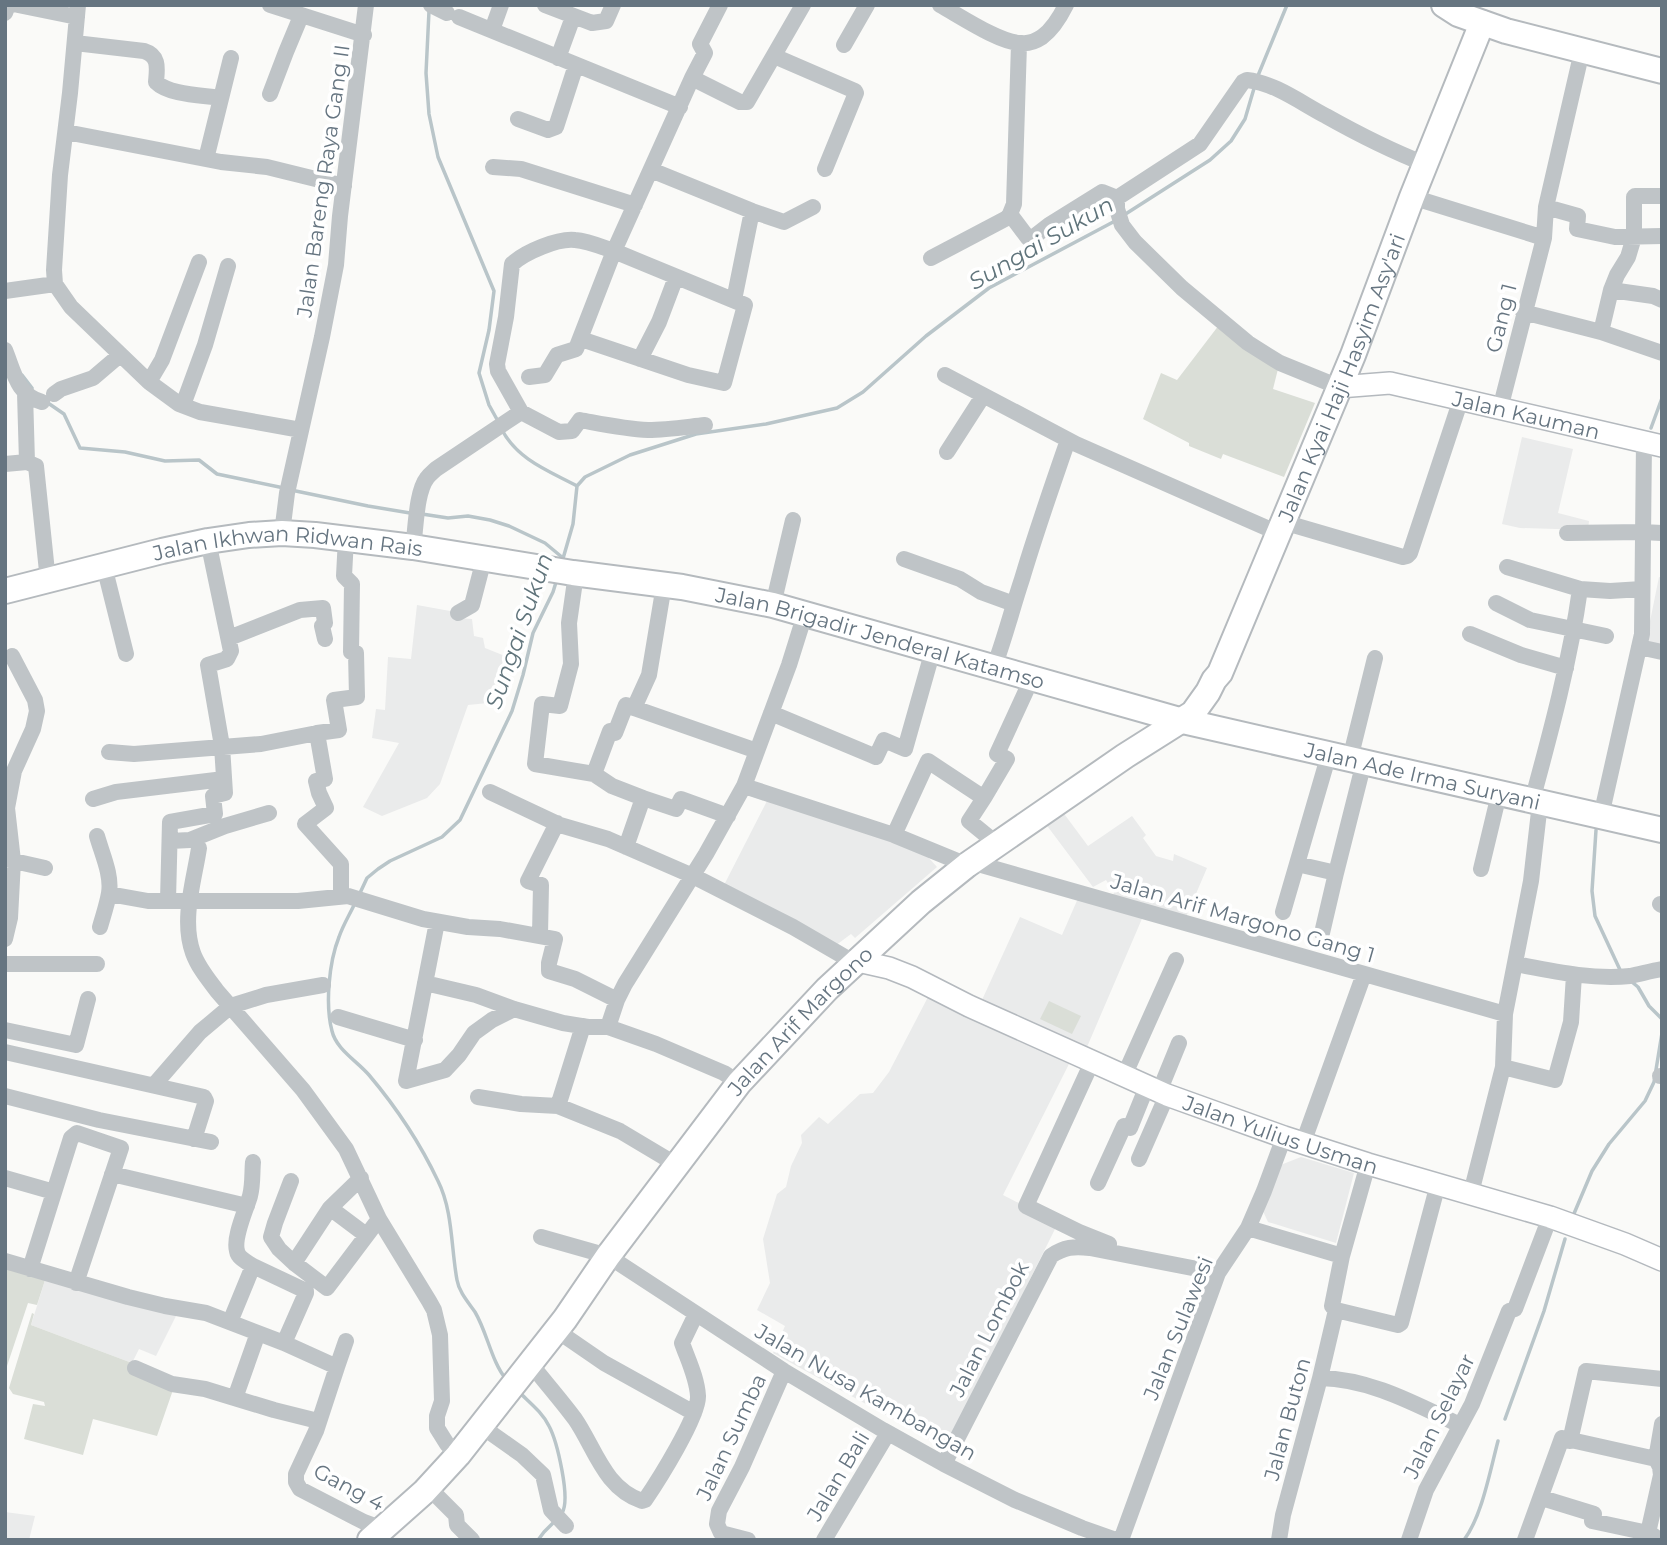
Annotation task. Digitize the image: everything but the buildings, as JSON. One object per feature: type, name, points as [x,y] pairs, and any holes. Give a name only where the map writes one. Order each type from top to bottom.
[{"type":"main road","points":[[1444,5],[1458,14],[1486,14],[1582,51],[1662,71]]},
{"type":"main road","name":"Jalan Kyai Haji Hasyim Asy'ari","points":[[1183,721],[1193,713],[1220,673],[1353,355],[1412,197],[1486,14]]},
{"type":"main road","name":"Jalan Kauman","points":[[1353,355],[1373,374],[1390,383],[1653,444]]},
{"type":"main road","name":"Jalan Kauman","points":[[1339,387],[1390,383]]},
{"type":"main road","name":"Jalan Ikhwan Ridwan Rais","points":[[5,591],[162,551],[260,533],[346,538],[575,574]]},
{"type":"main road","name":"Jalan Brigadir Jenderal Katamso","points":[[575,574],[722,594],[773,605],[1183,721]]},
{"type":"main road","points":[[1220,673],[1218,701],[1229,732]]},
{"type":"main road","name":"Jalan Ade Irma Suryani","points":[[1183,721],[1662,830]]},
{"type":"main road","name":"Jalan Arif Margono","points":[[377,1534],[458,1455],[556,1330],[738,1083],[827,989],[921,902],[969,864],[1125,756],[1183,721]]},
{"type":"main road","name":"Jalan Yulius Usman","points":[[886,934],[896,960],[912,977]]},
{"type":"main road","name":"Jalan Yulius Usman","points":[[856,962],[889,968],[912,977],[969,1006],[1158,1091],[1293,1140],[1550,1217],[1662,1260]]},
{"type":"street","points":[[5,13],[8,5]]},
{"type":"street","points":[[18,5],[78,11],[57,215],[55,284],[71,307],[120,355],[149,382],[183,405],[200,412],[300,430]]},
{"type":"street","points":[[270,5],[363,35]]},
{"type":"street","name":"Jalan Bareng Raya Gang II","points":[[282,533],[288,489],[336,265],[366,5]]},
{"type":"street","points":[[492,30],[501,5]]},
{"type":"street","points":[[545,5],[592,23],[606,21],[613,5]]},
{"type":"street","points":[[530,377],[545,375],[556,355],[576,349],[614,251],[705,52],[699,44],[720,5]]},
{"type":"street","points":[[844,45],[867,5]]},
{"type":"street","points":[[940,5],[993,34],[1019,44],[1042,37],[1057,21],[1066,5]]},
{"type":"street","points":[[692,78],[747,103],[774,56],[797,7]]},
{"type":"street","points":[[443,11],[680,107]]},
{"type":"street","points":[[270,94],[301,16]]},
{"type":"street","points":[[558,58],[573,17]]},
{"type":"street","points":[[75,43],[151,53],[158,63],[156,82],[159,86],[220,98]]},
{"type":"street","points":[[931,258],[1000,222],[1010,214],[1014,204],[1019,44]]},
{"type":"street","name":"Gang 1","points":[[1500,409],[1544,238],[1546,207],[1582,51]]},
{"type":"street","points":[[774,56],[856,93],[825,169]]},
{"type":"street","points":[[206,159],[231,58]]},
{"type":"street","points":[[518,120],[548,130],[556,127],[576,65]]},
{"type":"street","points":[[1119,211],[1200,144],[1243,82],[1256,82],[1296,99],[1425,164]]},
{"type":"street","points":[[66,132],[206,159],[267,167],[344,186]]},
{"type":"street","points":[[493,167],[521,169],[635,205]]},
{"type":"street","points":[[652,170],[784,222],[813,207]]},
{"type":"street","points":[[1010,214],[1031,239],[1102,192],[1119,211],[1135,242],[1173,280],[1248,343],[1280,363],[1339,387]]},
{"type":"street","points":[[1601,332],[1611,290],[1628,257],[1634,237],[1633,197],[1662,196]]},
{"type":"street","points":[[1412,197],[1544,238]]},
{"type":"street","points":[[1546,207],[1578,215],[1577,229],[1615,237],[1662,236]]},
{"type":"street","points":[[734,300],[752,211]]},
{"type":"street","points":[[514,417],[497,368],[512,264],[525,254],[566,240],[576,240],[614,251],[746,305],[724,383],[688,375],[581,339]]},
{"type":"street","points":[[149,382],[166,351],[199,262]]},
{"type":"street","points":[[183,405],[205,345],[228,266]]},
{"type":"street","points":[[640,359],[659,322],[676,277]]},
{"type":"street","points":[[5,291],[55,284]]},
{"type":"street","points":[[1611,290],[1653,296],[1662,300]]},
{"type":"street","points":[[1523,312],[1601,332],[1662,353]]},
{"type":"street","points":[[5,350],[24,394],[27,462]]},
{"type":"street","points":[[24,394],[34,400],[48,398],[61,389],[93,378],[120,355]]},
{"type":"street","points":[[946,375],[1072,442],[1280,528],[1403,557],[1410,553],[1461,399]]},
{"type":"street","points":[[947,452],[983,396]]},
{"type":"street","points":[[514,417],[559,432],[572,431],[580,420],[646,430],[705,425]]},
{"type":"street","points":[[413,547],[417,513],[427,478],[436,469],[514,417]]},
{"type":"street","points":[[994,667],[1005,639],[1043,510],[1072,442]]},
{"type":"street","points":[[1601,816],[1642,634],[1642,532],[1653,444]]},
{"type":"street","points":[[5,464],[27,462],[36,466],[48,581]]},
{"type":"street","points":[[773,605],[793,520]]},
{"type":"street","points":[[1567,533],[1662,533]]},
{"type":"street","points":[[109,752],[134,754],[261,744],[339,730],[334,700],[357,697],[356,653],[351,652],[352,584],[344,576],[346,538]]},
{"type":"street","points":[[168,900],[170,822],[215,814],[213,796],[225,793],[222,746],[208,665],[227,659],[230,655],[230,643],[208,541]]},
{"type":"street","points":[[458,612],[472,605],[486,559]]},
{"type":"street","points":[[904,559],[960,579],[981,592],[1014,604]]},
{"type":"street","points":[[104,566],[126,654]]},
{"type":"street","points":[[1507,567],[1580,589],[1642,589]]},
{"type":"street","points":[[575,574],[569,623],[571,664],[560,706],[542,705],[535,764],[594,774],[612,786],[676,809],[681,799],[727,816]]},
{"type":"street","points":[[634,708],[649,675],[664,585]]},
{"type":"street","points":[[1471,1194],[1503,1067],[1505,1014],[1531,881],[1536,802],[1574,630],[1580,589]]},
{"type":"street","points":[[1496,603],[1530,620],[1606,636]]},
{"type":"street","points":[[230,643],[300,610],[323,608],[326,622],[322,626],[325,639]]},
{"type":"street","points":[[608,1027],[617,1000],[744,786],[806,614]]},
{"type":"street","points":[[1470,634],[1521,655],[1566,668]]},
{"type":"street","points":[[1639,647],[1662,652]]},
{"type":"street","points":[[771,713],[876,757],[884,740],[905,749],[933,650]]},
{"type":"street","points":[[5,939],[10,918],[7,807],[14,771],[33,729],[37,711],[35,700],[12,656]]},
{"type":"street","points":[[1322,933],[1336,873],[1348,758],[1375,658]]},
{"type":"street","points":[[997,844],[970,821],[1007,759],[998,754],[1032,678]]},
{"type":"street","points":[[594,774],[610,731],[615,733],[626,705],[757,751]]},
{"type":"street","points":[[317,733],[326,779],[316,781],[326,807],[305,824],[341,864],[345,896]]},
{"type":"street","points":[[1283,912],[1297,864],[1348,758]]},
{"type":"street","points":[[894,835],[928,761],[984,797]]},
{"type":"street","points":[[93,799],[116,792],[224,779]]},
{"type":"street","name":"Jalan Arif Margono Gang 1","points":[[744,786],[894,835],[969,864],[1505,1014]]},
{"type":"street","points":[[490,792],[556,823],[608,839],[693,876],[856,962]]},
{"type":"street","points":[[1481,869],[1499,794]]},
{"type":"street","points":[[626,847],[643,798]]},
{"type":"street","points":[[170,841],[190,840],[225,825],[269,813]]},
{"type":"street","points":[[540,935],[541,885],[528,881],[556,823]]},
{"type":"street","points":[[97,836],[109,885],[100,928]]},
{"type":"street","points":[[199,848],[189,900],[189,930],[194,954],[204,974],[303,1090],[346,1149],[379,1219],[429,1301],[440,1335],[442,1401],[436,1423],[440,1433],[458,1455]]},
{"type":"street","points":[[9,860],[45,868]]},
{"type":"street","points":[[1297,864],[1336,873]]},
{"type":"street","points":[[109,894],[148,901],[298,901],[345,896],[438,922],[540,935],[555,939],[549,971],[575,979],[617,1000]]},
{"type":"street","points":[[438,922],[406,1081],[445,1070],[474,1033],[514,1009]]},
{"type":"street","points":[[1124,1076],[1176,960]]},
{"type":"street","points":[[5,964],[97,964]]},
{"type":"street","points":[[1515,964],[1574,975],[1623,976],[1662,969]]},
{"type":"street","name":"Jalan Sulawesi","points":[[1119,1540],[1218,1273],[1248,1228],[1264,1191],[1293,1140],[1364,974]]},
{"type":"street","points":[[1503,1067],[1555,1080],[1571,1022],[1574,975]]},
{"type":"street","points":[[425,983],[475,995],[563,1023],[608,1027],[702,1063],[738,1083]]},
{"type":"street","points":[[154,1085],[200,1032],[231,1006],[266,995],[323,985]]},
{"type":"street","points":[[70,1066],[88,999]]},
{"type":"street","points":[[338,1017],[415,1040]]},
{"type":"street","points":[[558,1106],[583,1026]]},
{"type":"street","points":[[5,1030],[76,1045]]},
{"type":"street","points":[[1139,1159],[1158,1091],[1179,1043]]},
{"type":"street","points":[[5,1052],[204,1097],[206,1101],[194,1139]]},
{"type":"street","points":[[1092,1062],[1027,1206],[1076,1239],[1140,1257],[1218,1273]]},
{"type":"street","points":[[1098,1183],[1124,1126],[1130,1128],[1158,1091]]},
{"type":"street","points":[[5,1096],[99,1120],[211,1142]]},
{"type":"street","points":[[478,1097],[521,1104],[558,1106],[620,1131],[677,1165]]},
{"type":"street","points":[[93,1139],[99,1120]]},
{"type":"street","points":[[30,1269],[71,1138],[77,1133],[121,1148],[76,1283]]},
{"type":"street","points":[[253,1162],[251,1193],[236,1249],[243,1259],[253,1266],[306,1291],[284,1343]]},
{"type":"street","name":"Jalan Buton","points":[[1279,1540],[1283,1515],[1336,1310],[1332,1307],[1342,1256],[1368,1164]]},
{"type":"street","points":[[112,1174],[247,1206]]},
{"type":"street","points":[[5,1178],[54,1192]]},
{"type":"street","points":[[294,1263],[330,1208],[361,1178]]},
{"type":"street","points":[[291,1181],[271,1237],[294,1263],[327,1288],[379,1219]]},
{"type":"street","points":[[1336,1310],[1398,1325],[1401,1323],[1438,1184]]},
{"type":"street","points":[[330,1208],[366,1235]]},
{"type":"street","name":"Jalan Selayar","points":[[1409,1540],[1426,1490],[1472,1404],[1509,1311],[1516,1309],[1550,1217]]},
{"type":"street","points":[[1248,1228],[1342,1256]]},
{"type":"street","name":"Jalan Nusa Kambangan","points":[[541,1237],[608,1256],[785,1371],[888,1433],[1015,1500],[1119,1540]]},
{"type":"street","name":"Jalan Lombok","points":[[944,1464],[1051,1256],[1076,1239]]},
{"type":"street","points":[[5,1261],[165,1307],[206,1313],[337,1367]]},
{"type":"street","points":[[230,1322],[253,1266]]},
{"type":"street","points":[[530,1363],[576,1420],[602,1468],[625,1493],[640,1501],[645,1500],[664,1471],[694,1413],[698,1399],[695,1379],[682,1343],[696,1314]]},
{"type":"street","points":[[556,1330],[604,1363],[694,1413]]},
{"type":"street","points":[[235,1398],[258,1333]]},
{"type":"street","points":[[135,1368],[172,1384],[205,1389],[318,1421],[346,1341]]},
{"type":"street","name":"Jalan Sumba","points":[[748,1540],[721,1533],[717,1524],[719,1511],[785,1371]]},
{"type":"street","points":[[1570,1441],[1586,1371],[1662,1379]]},
{"type":"street","points":[[1320,1378],[1352,1381],[1387,1391],[1460,1425]]},
{"type":"street","name":"Gang 4","points":[[318,1421],[296,1474],[296,1482],[300,1489],[364,1522],[377,1534]]},
{"type":"street","points":[[1542,1498],[1594,1514],[1592,1521],[1652,1536],[1660,1470],[1662,1423]]},
{"type":"street","points":[[481,1426],[522,1455],[543,1475],[551,1510],[566,1526]]},
{"type":"street","name":"Jalan Bali","points":[[824,1540],[888,1433]]},
{"type":"street","points":[[1525,1540],[1562,1438],[1660,1470]]},
{"type":"street","points":[[428,1487],[456,1515],[457,1525],[471,1540]]},
{"type":"shaded area","points":[[1219,325],[1278,369],[1273,389],[1315,403],[1284,477],[1223,454],[1221,459],[1189,446],[1189,443],[1143,419],[1161,373],[1177,380]]},
{"type":"shaded area","points":[[1522,437],[1573,449],[1558,513],[1589,521],[1588,530],[1520,528],[1502,524]]},
{"type":"shaded area","points":[[1659,577],[1662,578],[1662,650],[1645,646]]},
{"type":"shaded area","points":[[417,605],[450,611],[457,618],[472,619],[474,636],[483,638],[485,648],[505,656],[488,703],[468,705],[440,784],[427,798],[382,816],[363,807],[399,743],[372,738],[376,709],[385,710],[388,657],[411,659]]},
{"type":"shaded area","points":[[769,797],[919,847],[937,867],[855,938],[851,934],[835,946],[723,887]]},
{"type":"shaded area","points":[[1062,811],[1088,846],[1132,816],[1146,835],[1143,838],[1156,856],[1173,861],[1174,854],[1207,868],[1186,917],[1113,896],[1114,892],[1106,880],[1093,887],[1045,823]]},
{"type":"shaded area","points":[[1079,896],[1144,914],[1087,1047],[982,1000],[1020,917],[1062,935]]},
{"type":"shaded area","points":[[928,997],[1069,1064],[1003,1195],[1058,1223],[946,1448],[773,1353],[785,1326],[757,1310],[770,1283],[763,1239],[777,1194],[786,1187],[791,1166],[802,1143],[801,1135],[819,1117],[828,1124],[860,1094],[873,1093],[889,1072]]},
{"type":"shaded area","points":[[1049,1001],[1081,1016],[1072,1034],[1040,1019]]},
{"type":"shaded area","points":[[1301,1157],[1354,1173],[1336,1243],[1268,1222],[1261,1207],[1274,1172],[1283,1164]]},
{"type":"shaded area","points":[[5,1264],[46,1277],[37,1305],[28,1303],[5,1372]]},
{"type":"shaded area","points":[[46,1277],[177,1314],[156,1356],[139,1349],[132,1363],[31,1325]]},
{"type":"shaded area","points":[[32,1313],[31,1325],[132,1363],[174,1387],[157,1436],[93,1419],[83,1455],[24,1439],[33,1404],[45,1406],[44,1402],[13,1394],[9,1388]]},
{"type":"shaded area","points":[[5,1512],[35,1516],[29,1540],[5,1540]]},
{"type":"waterway","name":"Sungai Sukun","points":[[1257,78],[1287,5]]},
{"type":"waterway","points":[[429,11],[426,73],[429,114],[438,157],[494,291],[479,373],[489,405],[499,423]]},
{"type":"waterway","name":"Sungai Sukun","points":[[1124,215],[1210,160],[1231,141],[1245,119],[1255,85]]},
{"type":"waterway","name":"Sungai Sukun","points":[[562,562],[573,524],[577,486],[585,477],[630,455],[696,434],[766,424],[837,408],[863,392],[926,336],[989,288],[1115,221]]},
{"type":"waterway","points":[[22,375],[32,388]]},
{"type":"waterway","points":[[1651,428],[1662,398]]},
{"type":"waterway","points":[[48,403],[64,414],[80,448],[125,452],[165,461],[199,460],[217,474],[284,488]]},
{"type":"waterway","points":[[502,430],[525,457],[577,486]]},
{"type":"waterway","points":[[291,490],[410,513]]},
{"type":"waterway","points":[[422,514],[490,520],[545,543],[563,558]]},
{"type":"waterway","name":"Sungai Sukun","points":[[360,893],[367,878],[378,869],[442,837],[460,820],[512,711],[533,633],[557,579]]},
{"type":"waterway","points":[[1596,830],[1592,891],[1595,916],[1621,972]]},
{"type":"waterway","name":"Sungai Sukun","points":[[355,903],[333,959],[329,984],[332,1031],[342,1049],[369,1075],[389,1100],[431,1167],[446,1205],[458,1284],[475,1312],[497,1365],[506,1379]]},
{"type":"waterway","points":[[1632,982],[1662,1019]]},
{"type":"waterway","points":[[1573,1216],[1592,1171],[1609,1144],[1645,1101],[1654,1082],[1662,1033]]},
{"type":"waterway","points":[[1505,1419],[1544,1311],[1565,1239]]},
{"type":"waterway","name":"Sungai Sukun","points":[[519,1392],[543,1416],[552,1433],[564,1483],[562,1513]]},
{"type":"waterway","points":[[1464,1540],[1481,1506],[1498,1441]]},
{"type":"waterway","name":"Sungai Sukun","points":[[538,1540],[555,1521]]}]
